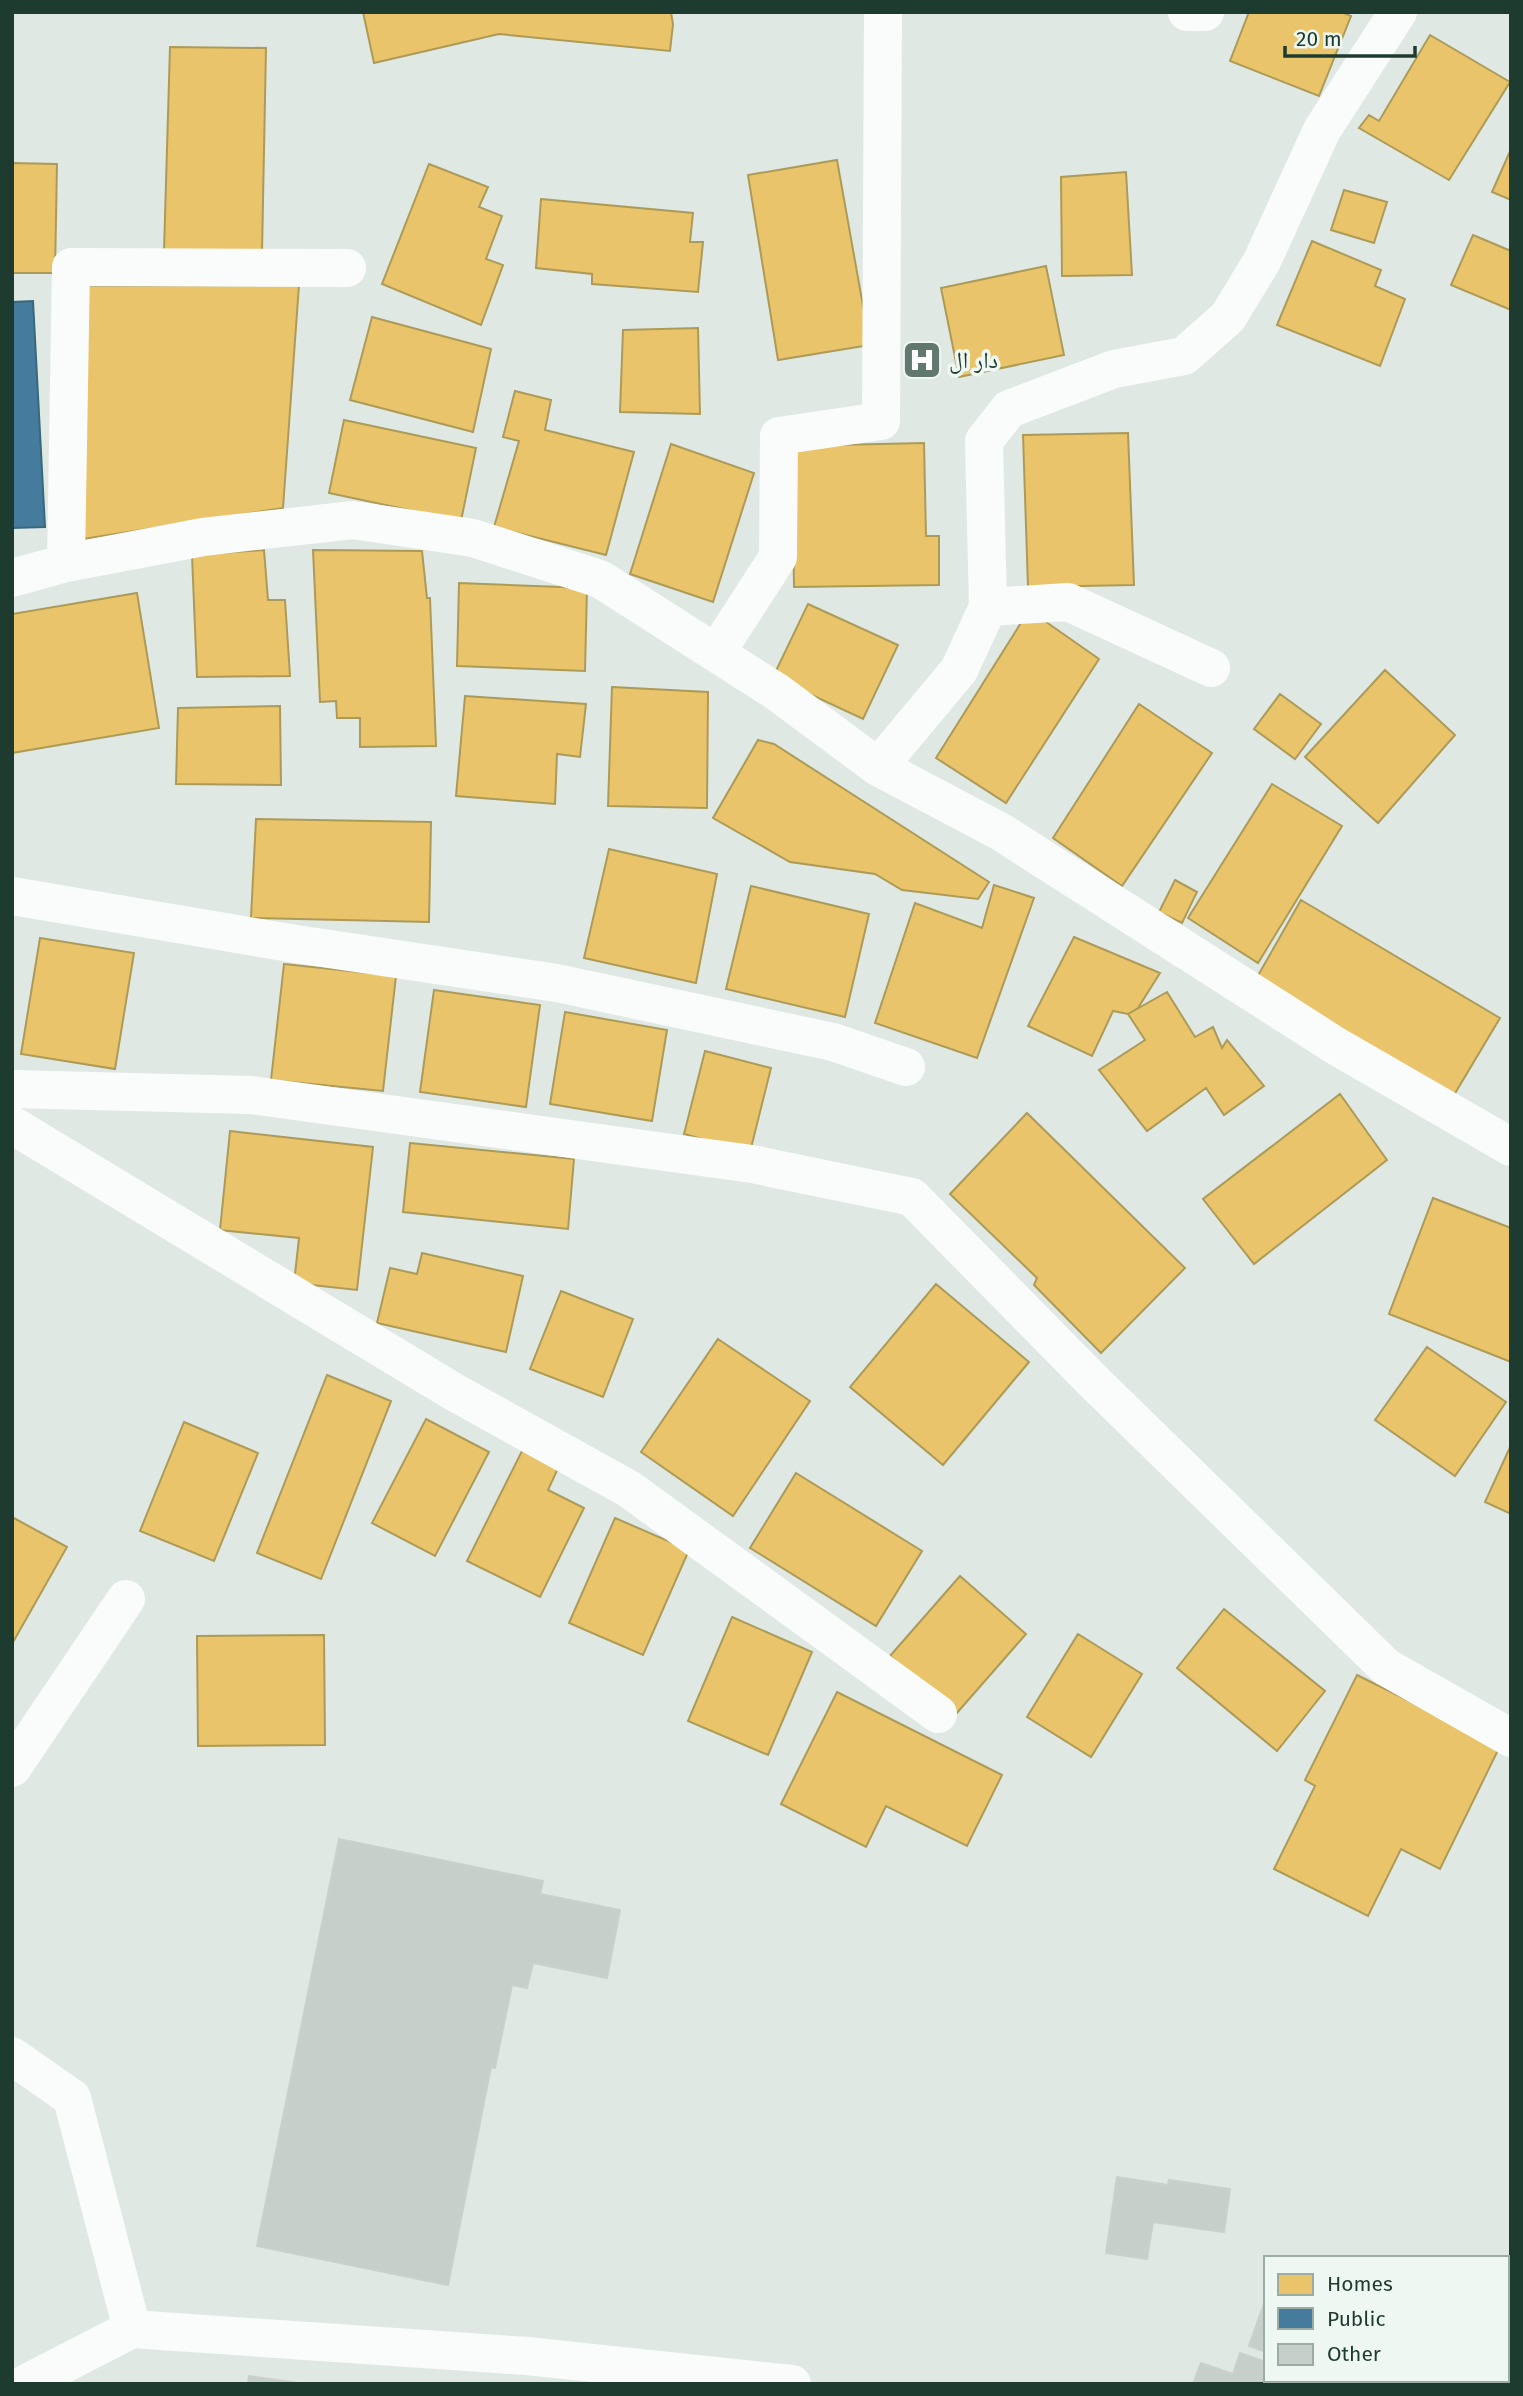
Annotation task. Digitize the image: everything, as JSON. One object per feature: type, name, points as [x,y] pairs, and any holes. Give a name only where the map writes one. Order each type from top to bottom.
[{"type":"street","points":[[716,653],[778,557],[779,436],[881,421],[883,12]]},
{"type":"street","points":[[1187,12],[1205,12]]},
{"type":"street","points":[[878,766],[959,670],[988,607],[984,440],[1009,409],[1114,369],[1184,356],[1228,317],[1262,261],[1322,130],[1398,12]]},
{"type":"street","points":[[66,563],[71,267],[347,268]]},
{"type":"street","points":[[12,578],[66,563],[204,537],[353,520],[473,538],[600,579],[777,692],[878,766],[1002,832],[1336,1046],[1511,1147]]},
{"type":"street","points":[[988,607],[1068,602],[1211,668]]},
{"type":"street","points":[[12,896],[296,944],[557,983],[833,1042],[906,1068]]},
{"type":"street","points":[[12,1089],[251,1095],[752,1164],[912,1197],[1093,1381],[1386,1667],[1511,1738]]},
{"type":"street","points":[[12,1125],[454,1392],[629,1489],[938,1714]]},
{"type":"street","points":[[12,1768],[126,1600]]},
{"type":"street","points":[[12,2056],[72,2098],[132,2329]]},
{"type":"street","points":[[25,2384],[132,2329],[527,2356],[792,2384]]},
{"type":"building: Homes","points":[[363,12],[671,12],[673,24],[670,51],[499,34],[374,63]]},
{"type":"building: Homes","points":[[1249,12],[1341,12],[1351,16],[1319,96],[1230,61]]},
{"type":"building: Homes","points":[[1430,35],[1510,82],[1449,180],[1359,128],[1369,115],[1379,121]]},
{"type":"building: Homes","points":[[170,47],[266,48],[262,253],[164,251]]},
{"type":"building: Homes","points":[[1511,149],[1511,200],[1492,192]]},
{"type":"building: Homes","points":[[837,160],[870,345],[778,360],[748,175]]},
{"type":"building: Homes","points":[[12,163],[57,164],[55,273],[12,273]]},
{"type":"building: Homes","points":[[429,164],[488,187],[479,207],[502,216],[486,259],[503,265],[481,325],[382,284]]},
{"type":"building: Homes","points":[[1126,172],[1132,275],[1062,276],[1061,177]]},
{"type":"building: Homes","points":[[1344,190],[1387,202],[1374,243],[1331,230]]},
{"type":"building: Homes","points":[[541,199],[693,213],[690,242],[703,242],[698,292],[592,284],[592,274],[536,268]]},
{"type":"building: Homes","points":[[1473,235],[1511,251],[1511,310],[1451,285]]},
{"type":"building: Homes","points":[[1312,241],[1381,270],[1375,286],[1405,299],[1380,366],[1277,325]]},
{"type":"building: Homes","points":[[1046,266],[1064,355],[959,377],[941,288]]},
{"type":"building: Homes","points":[[299,285],[283,508],[83,539],[85,286]]},
{"type":"building: Homes","points":[[372,317],[491,349],[473,432],[350,400]]},
{"type":"building: Homes","points":[[698,328],[700,414],[620,412],[623,330]]},
{"type":"building: Homes","points":[[515,391],[551,400],[545,430],[634,452],[606,555],[494,527],[519,441],[503,437]]},
{"type":"building: Homes","points":[[344,420],[476,448],[461,521],[329,493]]},
{"type":"building: Homes","points":[[1128,433],[1134,585],[1028,587],[1023,435]]},
{"type":"building: Homes","points":[[924,443],[926,536],[939,536],[939,585],[794,587],[792,446]]},
{"type":"building: Homes","points":[[671,444],[754,473],[713,602],[630,574]]},
{"type":"building: Homes","points":[[264,550],[268,600],[285,600],[290,676],[197,677],[192,555]]},
{"type":"building: Homes","points":[[313,550],[422,551],[427,598],[430,598],[436,746],[360,747],[360,718],[337,718],[336,701],[320,702]]},
{"type":"building: Homes","points":[[459,583],[587,588],[585,671],[457,666]]},
{"type":"building: Homes","points":[[137,593],[159,728],[12,753],[12,614]]},
{"type":"building: Homes","points":[[808,604],[898,645],[863,719],[773,677]]},
{"type":"building: Homes","points":[[1029,610],[1099,659],[1006,803],[936,758]]},
{"type":"building: Homes","points":[[1385,670],[1455,735],[1378,823],[1305,757]]},
{"type":"building: Homes","points":[[612,687],[708,692],[707,808],[608,806]]},
{"type":"building: Homes","points":[[1280,694],[1321,724],[1295,759],[1254,729]]},
{"type":"building: Homes","points":[[465,696],[586,704],[580,757],[557,754],[555,804],[456,796]]},
{"type":"building: Homes","points":[[1139,704],[1212,753],[1122,886],[1053,838]]},
{"type":"building: Homes","points":[[280,706],[281,785],[176,784],[178,708]]},
{"type":"building: Homes","points":[[758,740],[774,744],[989,882],[978,899],[902,890],[875,874],[790,862],[713,818]]},
{"type":"building: Homes","points":[[1272,784],[1342,826],[1258,963],[1188,918]]},
{"type":"building: Homes","points":[[256,819],[431,822],[429,922],[251,918]]},
{"type":"building: Homes","points":[[609,849],[717,874],[696,983],[584,958]]},
{"type":"building: Homes","points":[[1175,880],[1197,892],[1182,923],[1159,912]]},
{"type":"building: Homes","points":[[994,885],[1034,898],[977,1058],[875,1023],[915,903],[982,928]]},
{"type":"building: Homes","points":[[751,886],[869,914],[845,1017],[726,989]]},
{"type":"building: Homes","points":[[1301,900],[1500,1018],[1448,1105],[1252,986]]},
{"type":"building: Homes","points":[[1074,937],[1160,973],[1138,1008],[1128,1014],[1113,1011],[1092,1056],[1028,1026]]},
{"type":"building: Homes","points":[[40,938],[134,953],[115,1069],[21,1054]]},
{"type":"building: Homes","points":[[284,964],[396,976],[383,1091],[271,1080]]},
{"type":"building: Homes","points":[[434,990],[540,1005],[526,1107],[420,1092]]},
{"type":"building: Homes","points":[[1167,992],[1195,1037],[1213,1027],[1222,1048],[1227,1040],[1264,1086],[1224,1115],[1206,1088],[1147,1131],[1099,1070],[1145,1040],[1128,1014]]},
{"type":"building: Homes","points":[[565,1012],[667,1030],[652,1121],[550,1104]]},
{"type":"building: Homes","points":[[705,1051],[771,1068],[750,1152],[684,1134]]},
{"type":"building: Homes","points":[[1340,1094],[1387,1160],[1254,1264],[1203,1199]]},
{"type":"building: Homes","points":[[1027,1113],[1185,1268],[1101,1353],[1034,1285],[1037,1278],[950,1194]]},
{"type":"building: Homes","points":[[230,1131],[373,1147],[357,1290],[294,1283],[299,1238],[220,1230]]},
{"type":"building: Homes","points":[[410,1143],[574,1159],[568,1229],[403,1212]]},
{"type":"building: Homes","points":[[1433,1198],[1511,1228],[1511,1362],[1389,1314]]},
{"type":"building: Homes","points":[[422,1253],[523,1276],[506,1352],[377,1323],[390,1268],[417,1274]]},
{"type":"building: Homes","points":[[936,1284],[1029,1362],[943,1465],[850,1387]]},
{"type":"building: Homes","points":[[561,1291],[633,1319],[603,1397],[530,1369]]},
{"type":"building: Homes","points":[[718,1339],[810,1401],[733,1516],[641,1452]]},
{"type":"building: Homes","points":[[1427,1347],[1506,1402],[1455,1476],[1375,1420]]},
{"type":"building: Homes","points":[[327,1375],[391,1401],[321,1579],[257,1553]]},
{"type":"building: Homes","points":[[426,1419],[489,1452],[435,1556],[372,1523]]},
{"type":"building: Homes","points":[[184,1422],[258,1453],[214,1561],[140,1531]]},
{"type":"building: Homes","points":[[525,1445],[560,1464],[548,1490],[584,1508],[540,1597],[467,1561]]},
{"type":"building: Homes","points":[[1511,1445],[1511,1514],[1485,1502]]},
{"type":"building: Homes","points":[[796,1473],[922,1551],[876,1626],[750,1548]]},
{"type":"building: Homes","points":[[12,1517],[67,1547],[12,1644]]},
{"type":"building: Homes","points":[[615,1518],[689,1550],[643,1655],[569,1623]]},
{"type":"building: Homes","points":[[960,1576],[1026,1634],[956,1714],[890,1656]]},
{"type":"building: Homes","points":[[1224,1609],[1325,1691],[1277,1751],[1177,1668]]},
{"type":"building: Homes","points":[[732,1617],[812,1652],[768,1755],[688,1721]]},
{"type":"building: Homes","points":[[1078,1634],[1142,1674],[1091,1757],[1027,1717]]},
{"type":"building: Homes","points":[[324,1635],[325,1745],[198,1746],[197,1636]]},
{"type":"building: Homes","points":[[1357,1675],[1500,1746],[1440,1869],[1401,1849],[1368,1916],[1274,1869],[1315,1786],[1305,1780]]},
{"type":"building: Homes","points":[[837,1692],[1002,1775],[967,1846],[886,1806],[866,1847],[781,1804]]},
{"type":"building: Public","points":[[33,301],[45,527],[12,528],[12,302]]},
{"type":"building: Other","points":[[339,1839],[543,1881],[540,1894],[620,1910],[607,1978],[533,1963],[527,1988],[512,1985],[495,2068],[491,2067],[448,2285],[257,2246]]},
{"type":"building: Other","points":[[1117,2177],[1168,2185],[1169,2180],[1230,2189],[1224,2232],[1153,2222],[1147,2259],[1106,2253]]},
{"type":"building: Other","points":[[1264,2304],[1264,2351],[1249,2346]]},
{"type":"building: Other","points":[[1240,2353],[1264,2361],[1264,2382],[1329,2384],[1193,2384],[1201,2363],[1233,2374]]},
{"type":"building: Other","points":[[249,2376],[305,2384],[248,2384]]},
{"type":"building: Other","points":[[1350,2382],[1412,2382],[1412,2384]]},
{"type":"place","name":"دار ال","points":[[922,360]]}]
